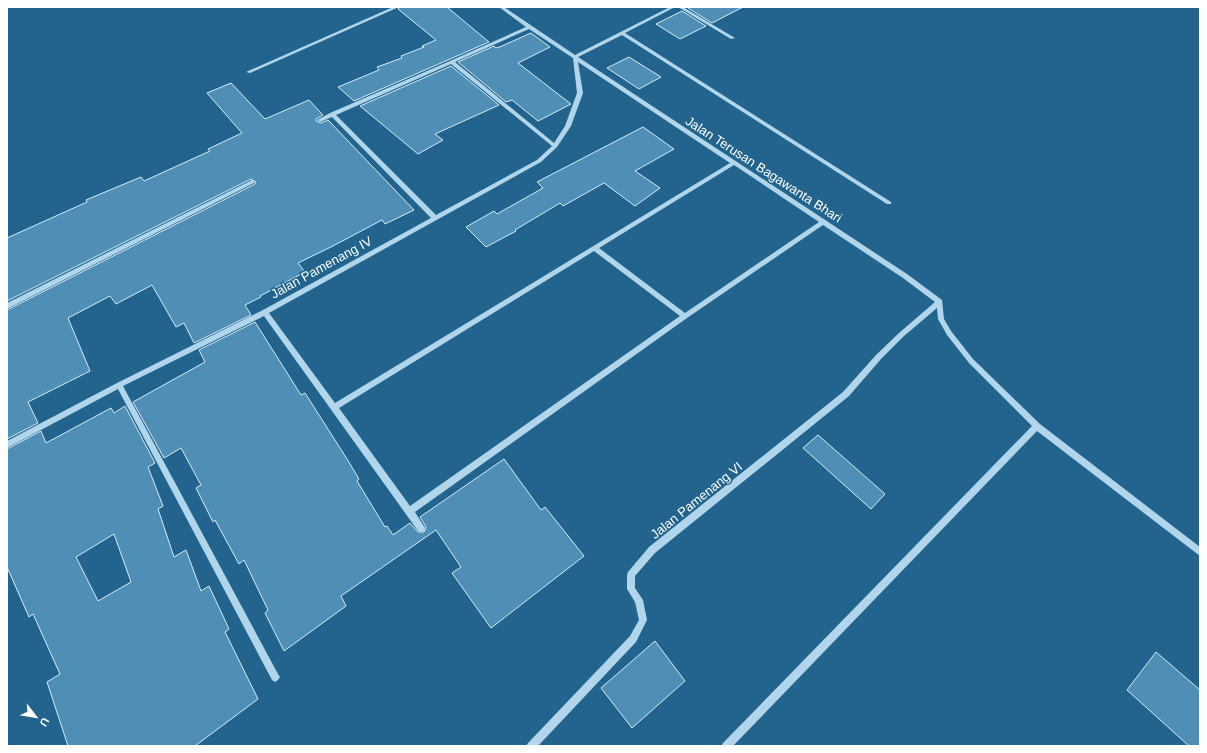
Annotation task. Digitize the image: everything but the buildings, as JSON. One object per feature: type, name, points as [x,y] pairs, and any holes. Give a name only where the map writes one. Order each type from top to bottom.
[{"type":"street","points":[[248,72],[396,7]]},
{"type":"street","name":"Jalan Terusan Bagawanta Bhari","points":[[501,7],[733,163],[905,276],[940,302]]},
{"type":"street","points":[[575,57],[673,7]]},
{"type":"street","points":[[680,7],[733,38]]},
{"type":"street","points":[[320,120],[529,27]]},
{"type":"street","points":[[622,33],[889,203]]},
{"type":"street","name":"Jalan Pamenang IV","points":[[7,445],[119,385],[265,312],[540,161],[555,146],[568,126],[580,93],[575,57]]},
{"type":"street","points":[[452,62],[555,146]]},
{"type":"street","points":[[332,114],[435,218]]},
{"type":"street","points":[[334,407],[733,163]]},
{"type":"street","points":[[7,306],[252,182]]},
{"type":"street","points":[[410,512],[685,316],[823,222]]},
{"type":"street","points":[[595,248],[685,316]]},
{"type":"street","points":[[940,302],[941,319],[949,332],[967,355],[1037,426],[1200,552]]},
{"type":"street","name":"Jalan Pamenang VI","points":[[531,746],[633,639],[642,620],[639,600],[631,589],[631,575],[652,550],[846,394],[860,375],[891,343],[940,302]]},
{"type":"street","points":[[265,312],[421,528]]},
{"type":"street","points":[[119,385],[275,677]]},
{"type":"street","points":[[726,746],[1037,426]]}]
